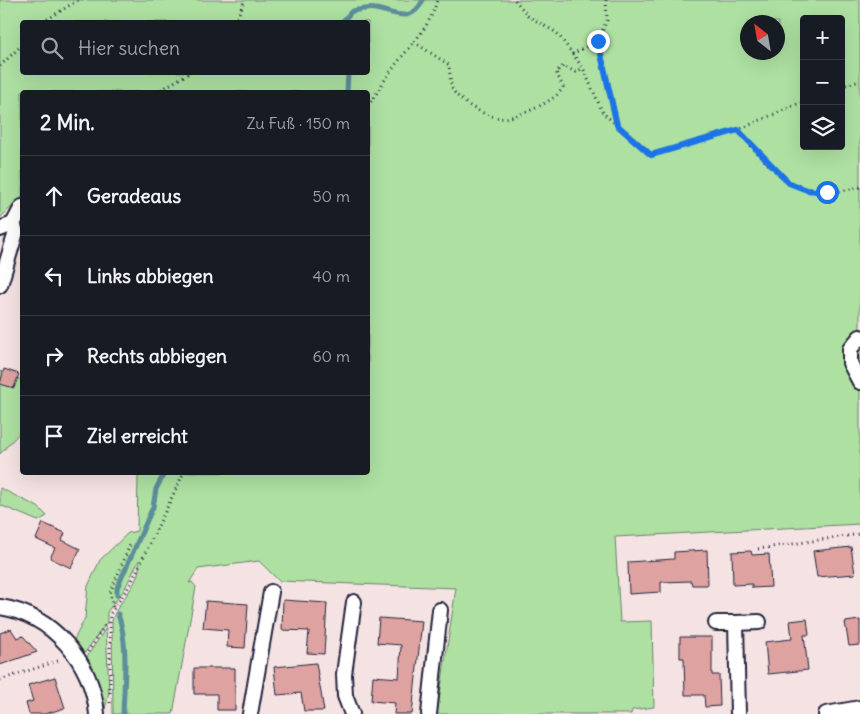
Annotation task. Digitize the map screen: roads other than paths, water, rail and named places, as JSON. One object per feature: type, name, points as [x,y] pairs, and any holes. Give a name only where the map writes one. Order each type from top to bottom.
[{"type":"street","points":[[0,285],[16,232],[6,226],[20,209]]},
{"type":"street","points":[[860,337],[850,349],[850,363],[860,382]]},
{"type":"street","points":[[250,714],[271,592]]},
{"type":"street","points":[[352,714],[344,696],[344,674],[354,602]]},
{"type":"street","points":[[0,607],[22,612],[43,622],[60,636],[79,660],[88,678],[96,702],[97,714]]},
{"type":"street","points":[[429,714],[440,610]]},
{"type":"street","points":[[716,623],[759,622]]},
{"type":"street","points":[[736,623],[738,714]]},
{"type":"street","points":[[826,714],[860,708]]},
{"type":"waterway","points":[[344,20],[352,11],[367,8],[402,15],[408,14],[414,12],[423,0]]},
{"type":"waterway","points":[[347,90],[348,75]]},
{"type":"waterway","points":[[117,595],[117,588],[153,507],[156,489],[163,475]]},
{"type":"waterway","points":[[118,614],[125,651],[123,714]]}]
